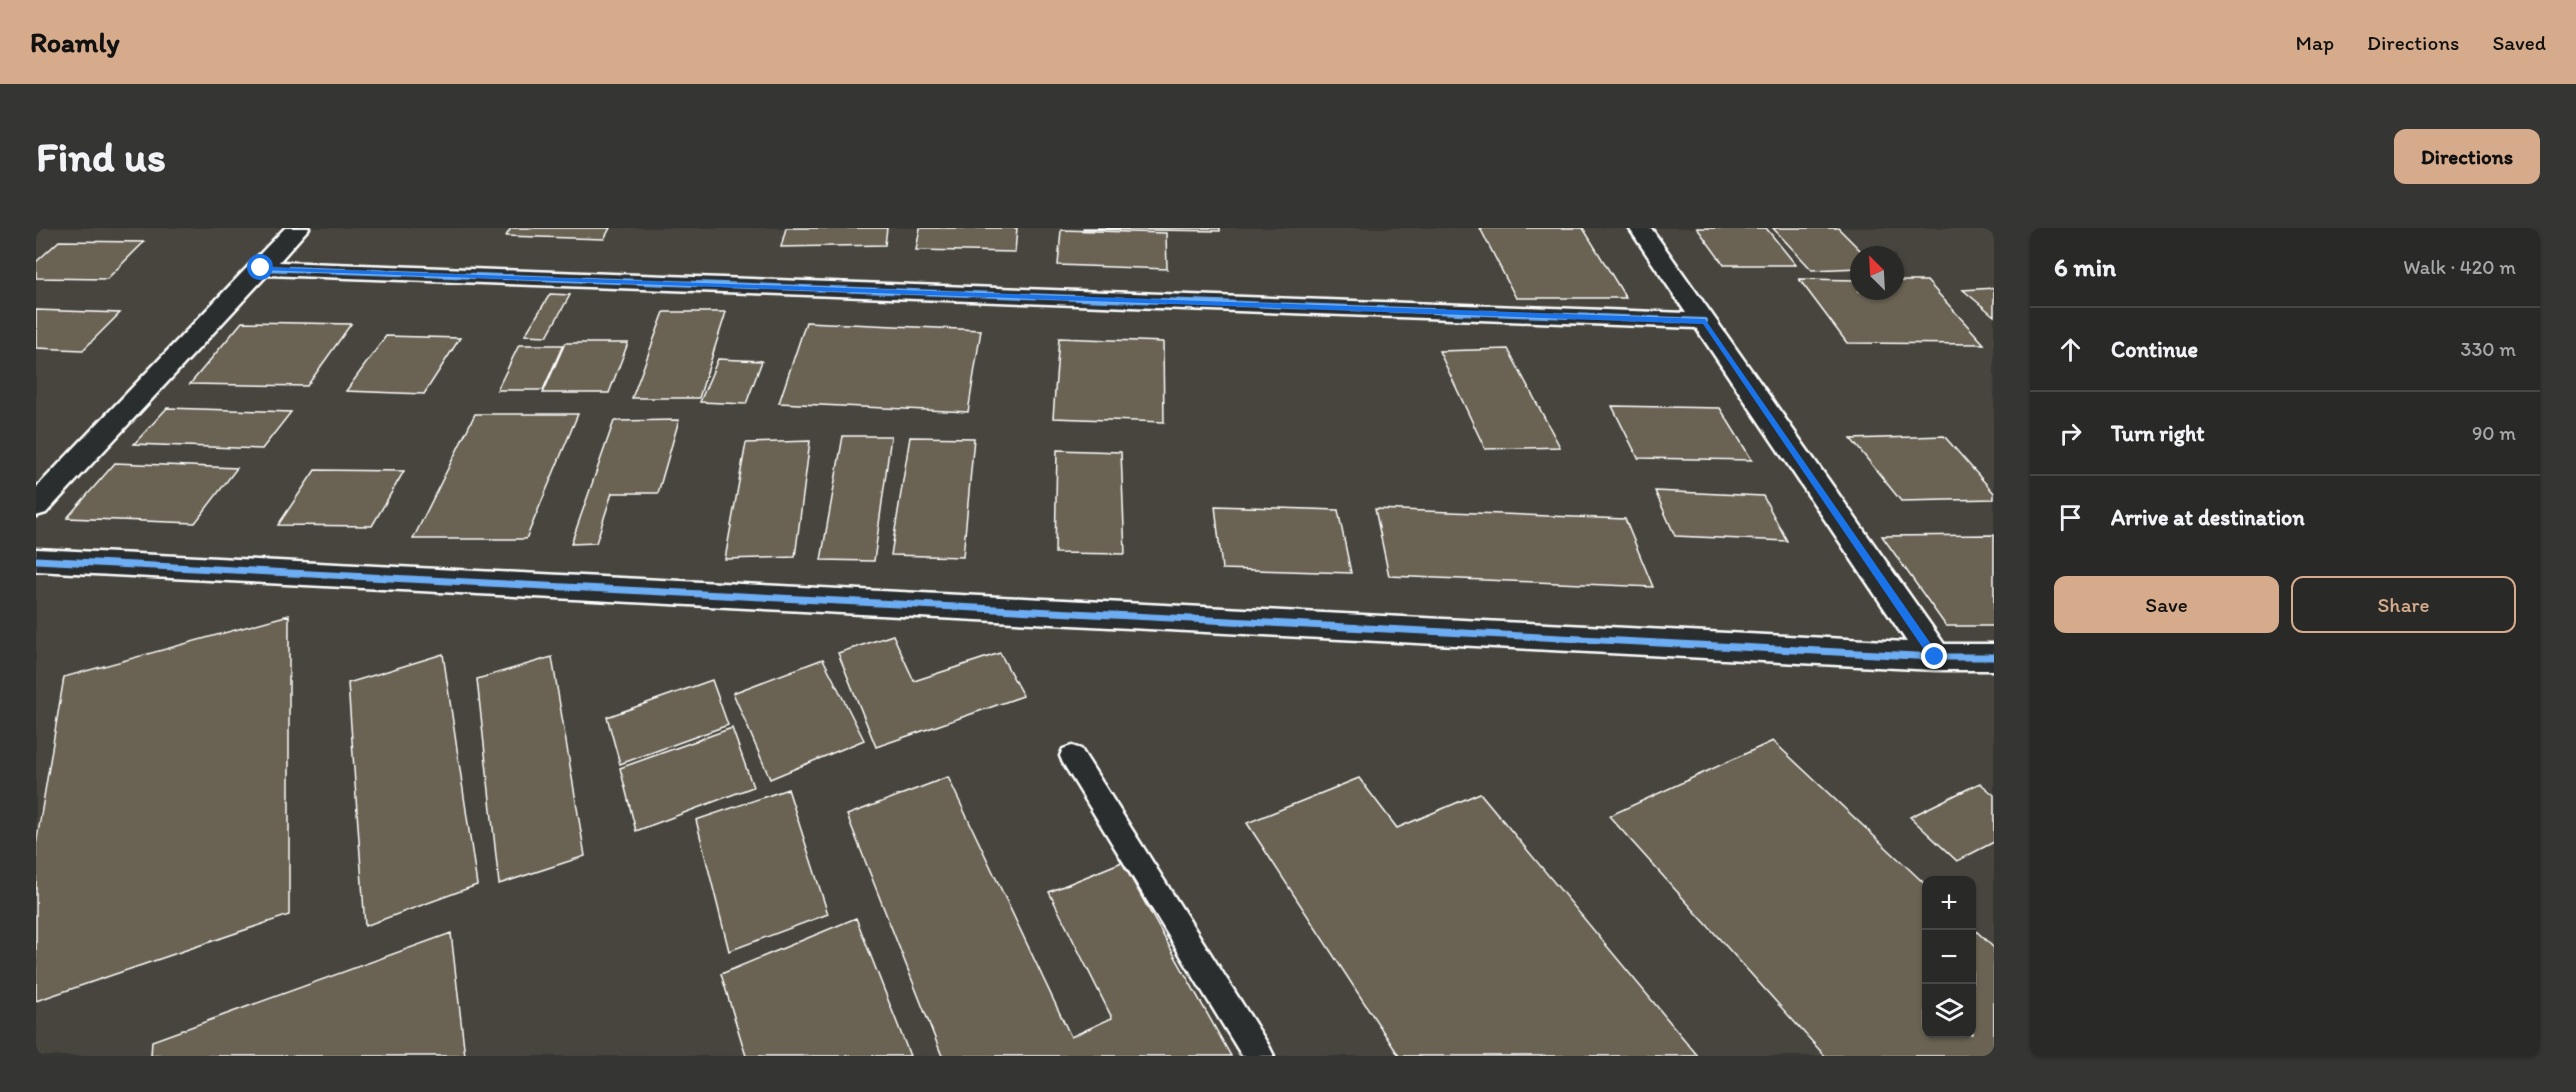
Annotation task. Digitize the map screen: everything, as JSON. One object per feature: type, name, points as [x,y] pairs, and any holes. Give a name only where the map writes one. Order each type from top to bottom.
[{"type":"street","points":[[36,506],[298,228]]},
{"type":"street","points":[[1640,228],[1935,657]]},
{"type":"street","points":[[261,268],[1705,321]]},
{"type":"street","points":[[36,560],[1935,657],[1994,657]]},
{"type":"lane","points":[[1072,756],[1259,1056]]},
{"type":"shaded area","points":[[36,228],[1994,228],[1994,1056],[36,1056]]},
{"type":"building","points":[[511,228],[610,228],[604,239],[506,236]]},
{"type":"building","points":[[786,228],[887,228],[885,245],[781,247]]},
{"type":"building","points":[[920,228],[1017,228],[1015,252],[916,250]]},
{"type":"building","points":[[1220,228],[1220,231],[1083,229]]},
{"type":"building","points":[[1480,228],[1583,228],[1626,298],[1516,298]]},
{"type":"building","points":[[1697,228],[1766,228],[1796,265],[1724,265]]},
{"type":"building","points":[[1773,228],[1838,228],[1856,246],[1850,246],[1850,268],[1812,270]]},
{"type":"building","points":[[1061,230],[1166,233],[1167,269],[1058,265]]},
{"type":"building","points":[[59,241],[144,242],[107,279],[36,278],[36,262]]},
{"type":"building","points":[[1799,279],[1850,280],[1850,300],[1904,300],[1904,281],[1927,281],[1984,344],[1847,343]]},
{"type":"building","points":[[1994,288],[1994,316],[1963,290]]},
{"type":"building","points":[[550,294],[570,295],[547,336],[525,335]]},
{"type":"building","points":[[36,310],[120,313],[83,350],[36,348]]},
{"type":"building","points":[[664,312],[726,312],[699,398],[632,398]]},
{"type":"building","points":[[242,322],[351,324],[307,386],[190,384]]},
{"type":"building","points":[[806,322],[981,330],[968,412],[779,403]]},
{"type":"building","points":[[386,336],[460,338],[424,394],[346,391]]},
{"type":"building","points":[[1059,338],[1163,342],[1164,422],[1053,418]]},
{"type":"building","points":[[565,343],[628,343],[609,393],[543,393]]},
{"type":"building","points":[[519,345],[563,345],[543,390],[497,390]]},
{"type":"building","points":[[1508,349],[1560,447],[1485,449],[1439,351]]},
{"type":"building","points":[[718,359],[762,361],[746,404],[700,402]]},
{"type":"building","points":[[1612,406],[1720,408],[1752,460],[1638,458]]},
{"type":"building","points":[[167,408],[291,412],[262,449],[134,444]]},
{"type":"building","points":[[475,414],[578,414],[526,539],[413,539]]},
{"type":"building","points":[[679,420],[658,493],[612,493],[596,543],[571,544],[614,421]]},
{"type":"building","points":[[843,436],[891,436],[874,561],[821,560]]},
{"type":"building","points":[[1944,436],[1994,493],[1994,499],[1901,501],[1851,439]]},
{"type":"building","points":[[910,437],[974,438],[963,557],[891,555]]},
{"type":"building","points":[[810,441],[795,557],[725,559],[746,443]]},
{"type":"building","points":[[1057,450],[1121,452],[1125,554],[1055,553]]},
{"type":"building","points":[[115,463],[237,468],[195,523],[67,518]]},
{"type":"building","points":[[315,470],[404,471],[372,526],[278,525]]},
{"type":"building","points":[[1655,491],[1763,496],[1787,541],[1675,536]]},
{"type":"building","points":[[1215,506],[1338,510],[1351,573],[1222,569]]},
{"type":"building","points":[[1375,509],[1625,519],[1653,587],[1389,576]]},
{"type":"building","points":[[1994,535],[1994,626],[1946,626],[1882,536]]},
{"type":"building","points":[[289,615],[289,915],[36,1001],[36,845],[64,677]]},
{"type":"building","points":[[893,635],[914,681],[1000,653],[1023,696],[876,747],[838,653]]},
{"type":"building","points":[[443,654],[477,885],[365,926],[348,683]]},
{"type":"building","points":[[552,657],[585,856],[499,884],[477,679]]},
{"type":"building","points":[[823,659],[864,740],[770,779],[733,693]]},
{"type":"building","points":[[712,680],[728,725],[620,764],[607,717]]},
{"type":"building","points":[[732,728],[753,787],[636,831],[620,768]]},
{"type":"building","points":[[1773,741],[1922,881],[1922,1038],[1976,1038],[1976,931],[1994,948],[1994,1056],[1825,1056],[1609,816]]},
{"type":"building","points":[[948,777],[1071,1037],[1112,1018],[1049,892],[1122,862],[1231,1056],[942,1056],[847,815]]},
{"type":"building","points":[[1359,778],[1397,828],[1480,793],[1698,1056],[1399,1056],[1247,823]]},
{"type":"building","points":[[1980,783],[1994,795],[1994,842],[1957,861],[1910,817]]},
{"type":"building","points":[[788,789],[828,914],[729,951],[696,820]]},
{"type":"building","points":[[856,918],[910,1056],[746,1056],[721,974]]},
{"type":"building","points":[[451,933],[465,1056],[151,1056],[152,1041]]},
{"type":"cycle path","points":[[261,268],[1705,321]]},
{"type":"cycle path","points":[[36,560],[1935,657],[1994,657]]},
{"type":"route","points":[[261,268],[1705,321],[1935,657]]}]
